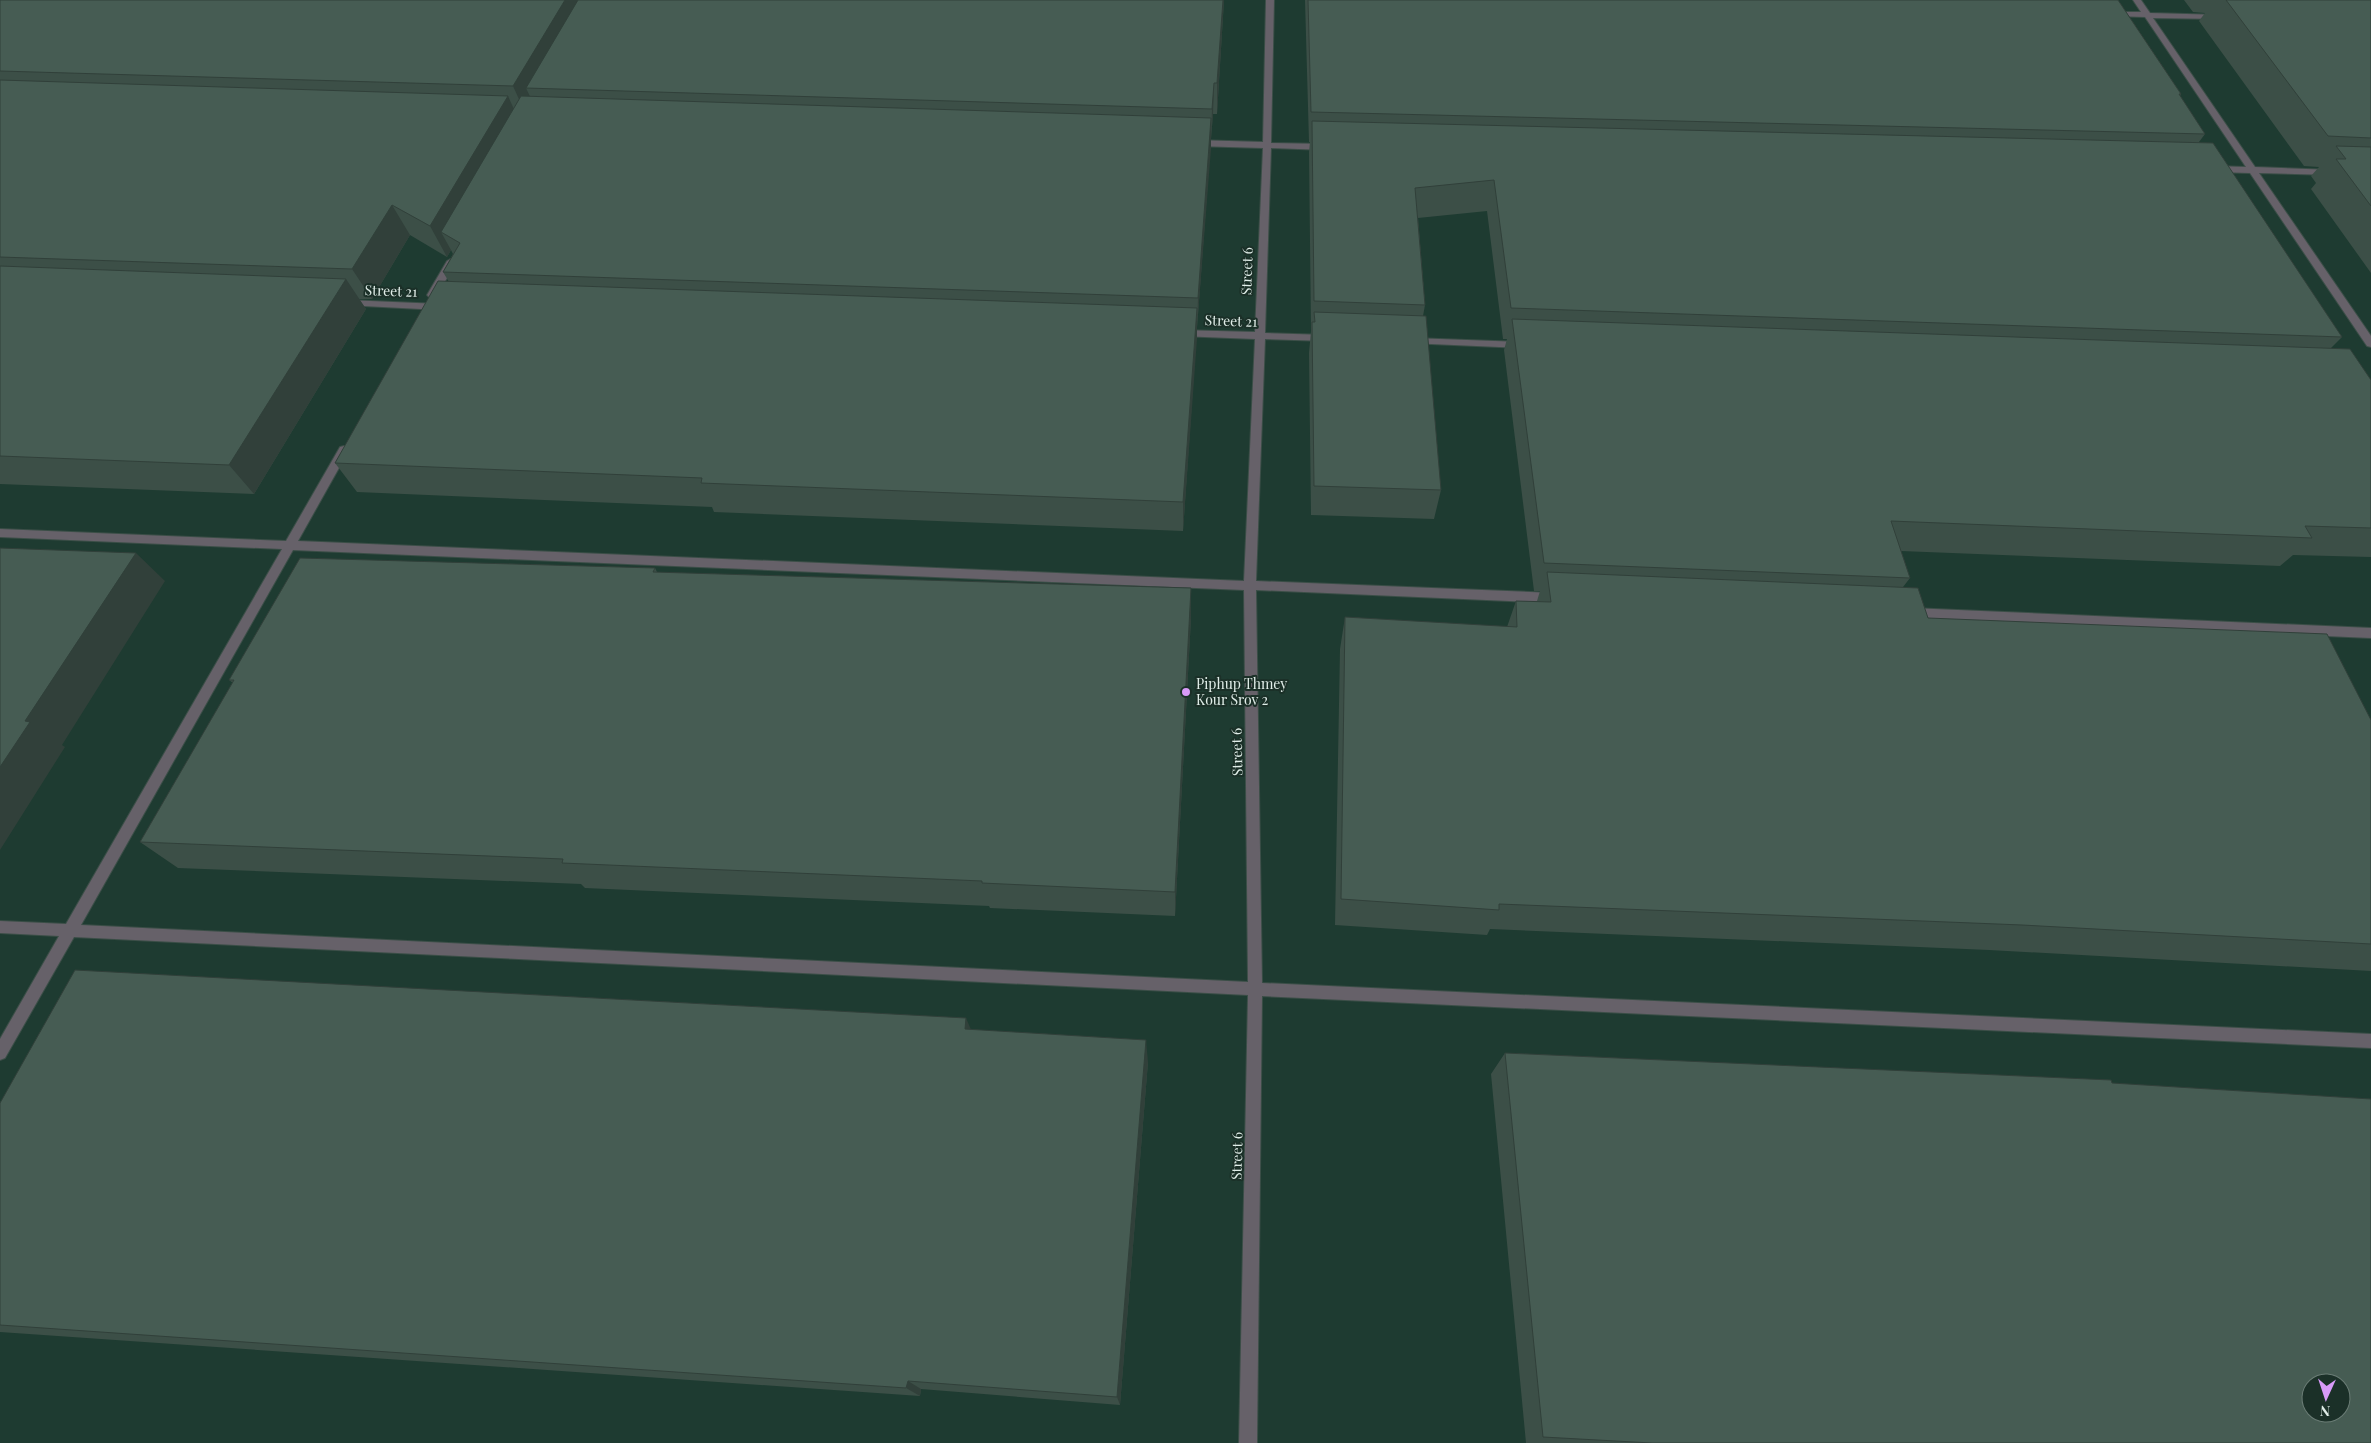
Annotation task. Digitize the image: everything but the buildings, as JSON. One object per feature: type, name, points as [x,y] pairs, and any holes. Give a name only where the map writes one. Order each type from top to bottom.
[{"type":"street","name":"Street 6","points":[[1248,1443],[1255,989],[1250,586],[1267,146],[1270,0]]},
{"type":"street","points":[[2138,0],[2251,170],[2371,344]]},
{"type":"street","points":[[2098,14],[2225,18]]},
{"type":"street","points":[[1188,143],[1336,148]]},
{"type":"street","points":[[2202,168],[2341,172]]},
{"type":"street","points":[[424,310],[460,248]]},
{"type":"street","name":"Street 21","points":[[337,303],[424,310],[456,307]]},
{"type":"street","name":"Street 21","points":[[1170,332],[1338,338]]},
{"type":"street","points":[[1398,340],[1537,345]]},
{"type":"street","points":[[0,1053],[348,443]]},
{"type":"street","points":[[0,534],[1568,599]]},
{"type":"street","points":[[1895,613],[2371,633]]},
{"type":"street","points":[[0,927],[1255,989],[2371,1041]]},
{"type":"shaded area","name":"Piphup Thmey Kour Srov 2","points":[[0,0],[2371,0],[2371,1443],[0,1443]]},
{"type":"place","name":"Piphup Thmey Kour Srov 2","points":[[1186,692]]}]
